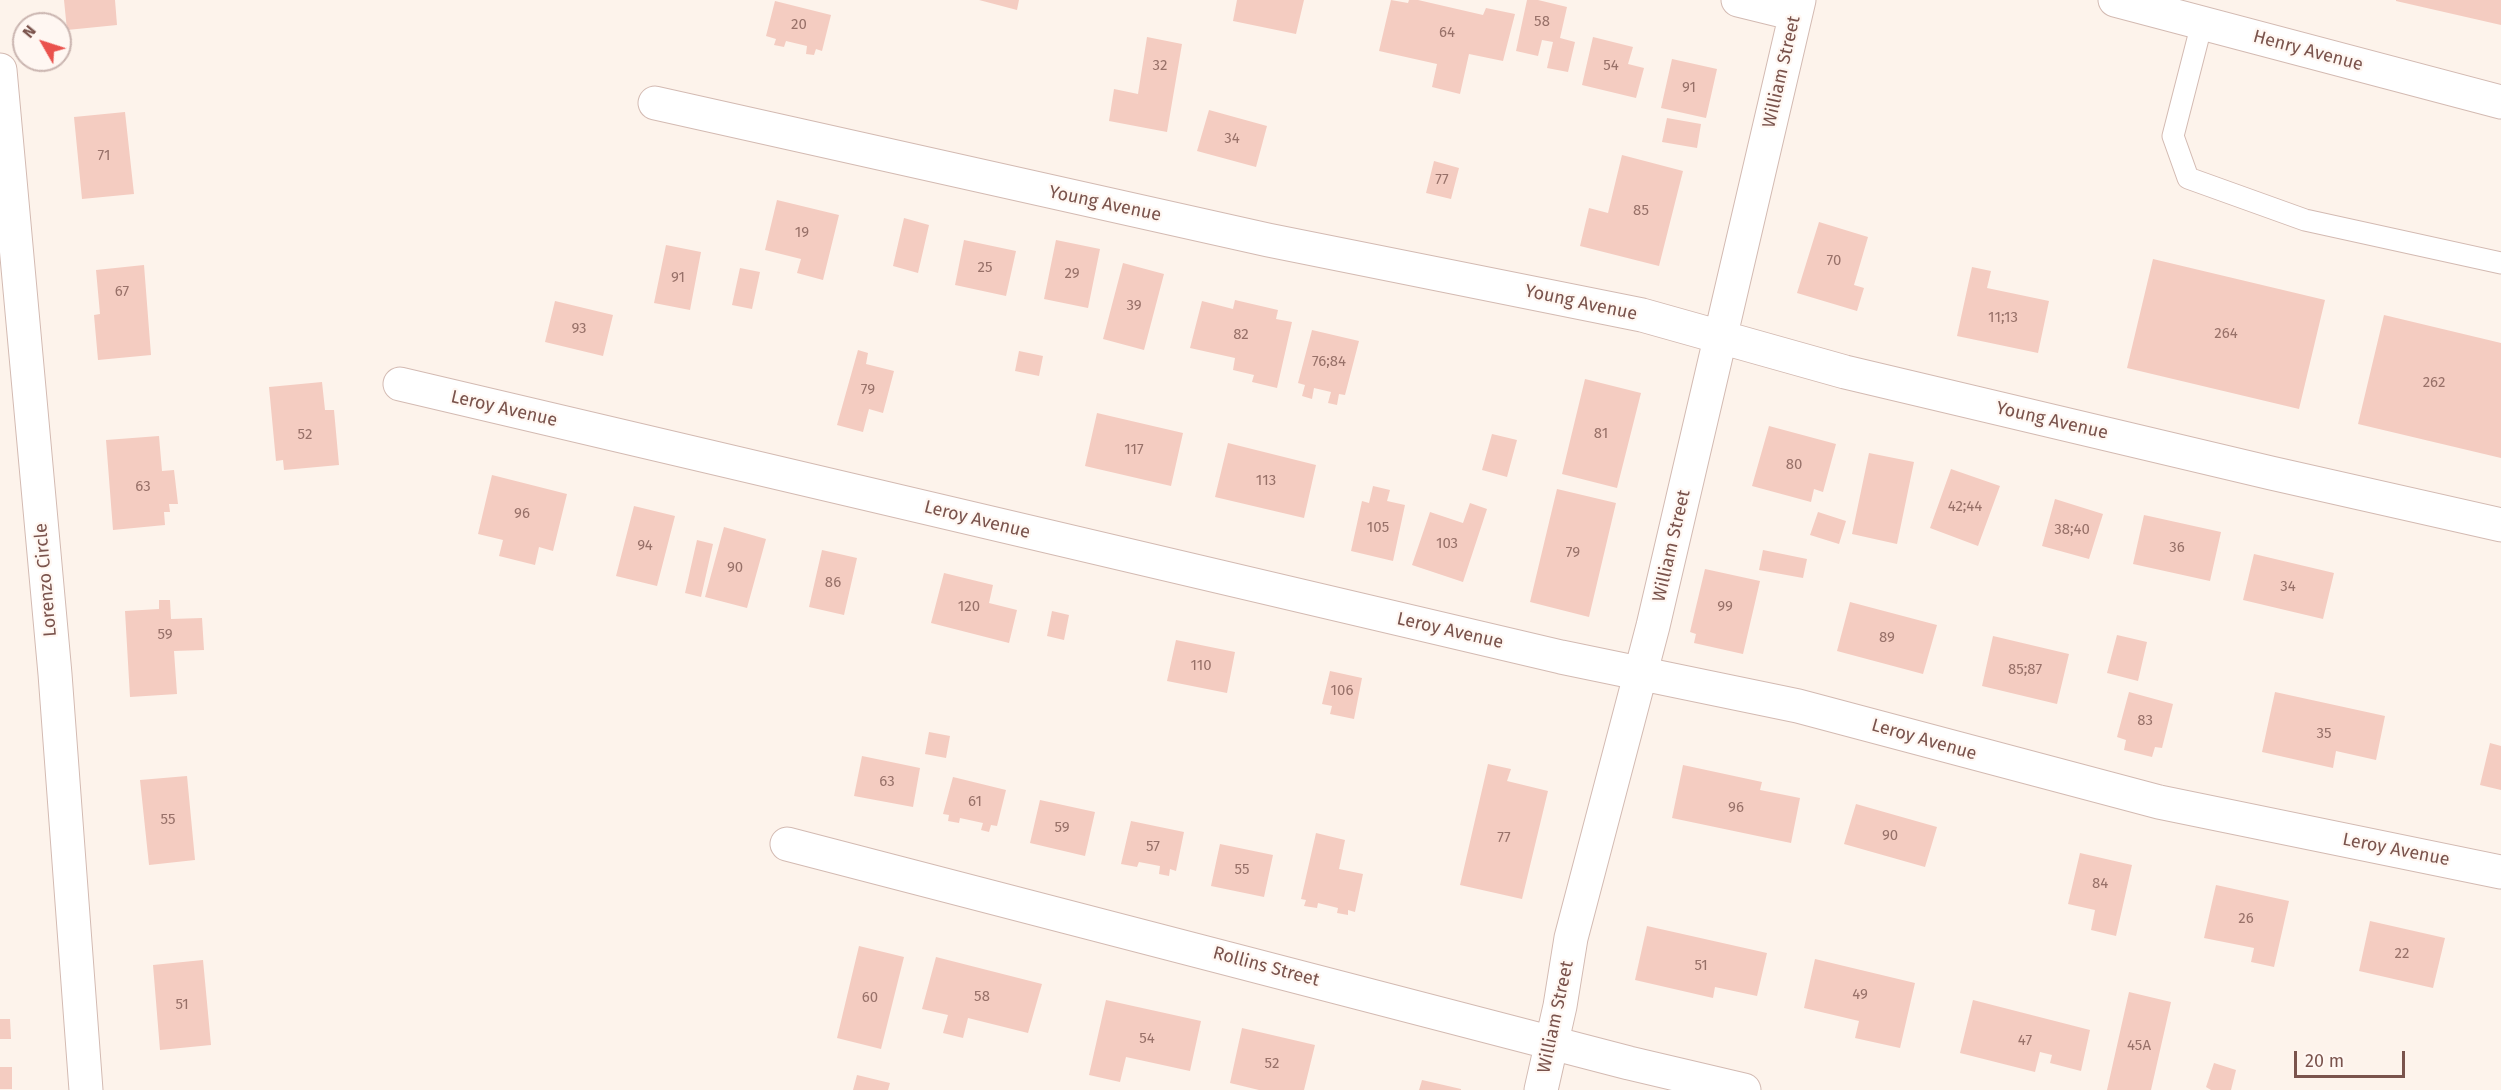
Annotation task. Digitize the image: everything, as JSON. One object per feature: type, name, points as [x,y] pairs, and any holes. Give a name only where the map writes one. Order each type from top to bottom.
[{"type":"street","points":[[1738,0],[1797,7]]},
{"type":"street","name":"Henry Avenue","points":[[2115,0],[2501,102]]},
{"type":"street","name":"William Street","points":[[1541,1090],[1571,938],[1640,673],[1797,7]]},
{"type":"street","name":"Lorenzo Circle","points":[[0,70],[55,674],[86,1090]]},
{"type":"street","name":"Young Avenue","points":[[655,103],[1268,240],[1642,315],[1845,372],[2501,525]]},
{"type":"street","name":"Leroy Avenue","points":[[400,384],[1426,626],[1798,706],[2159,802],[2501,872]]},
{"type":"street","name":"Rollins Street","points":[[787,844],[1744,1090]]},
{"type":"lane","points":[[2202,23],[2173,136],[2188,178],[2305,220],[2501,263]]},
{"type":"building","points":[[64,0],[115,0],[117,25],[72,30],[72,12],[65,12]]},
{"type":"building","points":[[979,0],[1019,0],[1017,10]]},
{"type":"building","points":[[1237,0],[1304,0],[1296,34],[1233,21]]},
{"type":"building","points":[[1391,0],[1408,3],[1409,0],[1418,0],[1483,15],[1486,8],[1515,14],[1503,61],[1469,54],[1460,94],[1432,87],[1437,64],[1379,51]]},
{"type":"building","points":[[1527,0],[1538,0],[1567,7],[1560,38],[1575,42],[1568,72],[1547,68],[1553,42],[1542,40],[1538,56],[1516,51]]},
{"type":"building","points":[[2501,0],[2501,25],[2396,1]]},
{"type":"building","points":[[775,1],[831,15],[822,51],[816,49],[814,55],[806,54],[807,46],[786,41],[784,47],[774,45],[776,39],[766,36]]},
{"type":"building","points":[[1147,37],[1182,44],[1167,132],[1109,121],[1114,89],[1138,94]]},
{"type":"building","points":[[1593,37],[1633,47],[1628,64],[1644,68],[1636,98],[1582,85]]},
{"type":"building","points":[[1672,59],[1717,69],[1706,118],[1661,108]]},
{"type":"building","points":[[1209,110],[1267,126],[1256,167],[1197,151]]},
{"type":"building","points":[[125,112],[134,194],[82,199],[74,117]]},
{"type":"building","points":[[1667,118],[1701,124],[1697,148],[1662,142]]},
{"type":"building","points":[[1622,155],[1683,171],[1659,266],[1580,246],[1589,208],[1608,213]]},
{"type":"building","points":[[1434,161],[1459,168],[1451,199],[1426,193]]},
{"type":"building","points":[[777,200],[839,215],[823,280],[797,273],[801,259],[765,250]]},
{"type":"building","points":[[904,218],[929,225],[918,273],[893,266]]},
{"type":"building","points":[[1819,222],[1868,237],[1854,285],[1864,288],[1857,311],[1797,293]]},
{"type":"building","points":[[964,240],[1016,251],[1006,296],[955,285]]},
{"type":"building","points":[[1056,240],[1100,249],[1088,308],[1044,299]]},
{"type":"building","points":[[666,245],[701,252],[690,310],[654,303]]},
{"type":"building","points":[[2153,259],[2325,300],[2299,409],[2127,368]]},
{"type":"building","points":[[1123,263],[1164,274],[1144,350],[1103,339]]},
{"type":"building","points":[[144,265],[151,355],[98,360],[94,315],[100,314],[96,270]]},
{"type":"building","points":[[1972,267],[1991,271],[1987,288],[2049,301],[2038,353],[1957,336]]},
{"type":"building","points":[[740,268],[760,272],[752,309],[732,305]]},
{"type":"building","points":[[1235,300],[1278,310],[1276,319],[1292,322],[1277,388],[1252,382],[1254,375],[1233,370],[1235,358],[1190,348],[1202,301],[1233,309]]},
{"type":"building","points":[[555,301],[613,315],[603,356],[545,342]]},
{"type":"building","points":[[2384,315],[2501,343],[2501,458],[2358,424]]},
{"type":"building","points":[[1312,330],[1359,341],[1345,395],[1339,394],[1337,405],[1328,403],[1331,392],[1314,388],[1312,399],[1302,396],[1305,385],[1298,383]]},
{"type":"building","points":[[858,350],[868,353],[866,364],[894,371],[883,413],[869,409],[863,432],[837,425]]},
{"type":"building","points":[[1019,351],[1043,356],[1039,376],[1015,371]]},
{"type":"building","points":[[1585,379],[1641,393],[1617,488],[1562,474]]},
{"type":"building","points":[[322,382],[325,410],[334,410],[339,465],[284,470],[283,460],[276,461],[269,387]]},
{"type":"building","points":[[1097,413],[1183,433],[1171,486],[1085,466]]},
{"type":"building","points":[[1769,426],[1836,444],[1823,492],[1814,489],[1811,502],[1752,486]]},
{"type":"building","points":[[1492,434],[1517,440],[1507,477],[1482,470]]},
{"type":"building","points":[[159,436],[162,471],[174,470],[178,504],[169,504],[170,512],[164,512],[165,525],[113,530],[106,440]]},
{"type":"building","points":[[1228,443],[1316,465],[1304,518],[1215,497]]},
{"type":"building","points":[[1869,453],[1914,462],[1897,544],[1852,534]]},
{"type":"building","points":[[1951,469],[2000,486],[1978,546],[1930,528]]},
{"type":"building","points":[[492,475],[567,494],[553,551],[539,547],[535,565],[499,556],[503,540],[478,534]]},
{"type":"building","points":[[1373,486],[1390,490],[1387,501],[1405,505],[1393,561],[1351,551],[1362,501],[1369,503]]},
{"type":"building","points":[[1557,489],[1616,503],[1589,617],[1530,602]]},
{"type":"building","points":[[2055,499],[2103,514],[2089,559],[2042,546]]},
{"type":"building","points":[[1470,503],[1487,509],[1463,582],[1412,565],[1430,512],[1463,523]]},
{"type":"building","points":[[634,506],[675,516],[657,586],[616,576]]},
{"type":"building","points":[[1818,512],[1846,521],[1839,544],[1810,535]]},
{"type":"building","points":[[2144,515],[2221,532],[2210,581],[2133,564]]},
{"type":"building","points":[[724,527],[766,539],[747,608],[705,597]]},
{"type":"building","points":[[697,540],[713,544],[701,597],[685,593]]},
{"type":"building","points":[[822,550],[857,558],[844,615],[809,607]]},
{"type":"building","points":[[1763,550],[1807,559],[1803,578],[1759,570]]},
{"type":"building","points":[[2254,554],[2334,573],[2323,619],[2243,600]]},
{"type":"building","points":[[1705,569],[1760,581],[1743,654],[1694,643],[1696,634],[1690,632]]},
{"type":"building","points":[[944,573],[993,585],[989,603],[1017,610],[1009,643],[931,623]]},
{"type":"building","points":[[159,600],[170,600],[171,619],[202,618],[204,650],[174,651],[177,694],[130,697],[125,611],[159,609]]},
{"type":"building","points":[[1850,602],[1937,625],[1923,674],[1837,651]]},
{"type":"building","points":[[1052,611],[1069,615],[1064,640],[1047,636]]},
{"type":"building","points":[[2117,635],[2147,642],[2138,681],[2107,673]]},
{"type":"building","points":[[1993,636],[2069,654],[2057,704],[1982,686]]},
{"type":"building","points":[[1176,640],[1235,652],[1227,693],[1167,681]]},
{"type":"building","points":[[1330,671],[1362,678],[1354,719],[1330,714],[1332,706],[1322,704]]},
{"type":"building","points":[[2129,692],[2173,704],[2162,748],[2155,747],[2152,757],[2124,750],[2126,740],[2117,737]]},
{"type":"building","points":[[2275,692],[2385,716],[2376,760],[2336,751],[2333,768],[2262,752]]},
{"type":"building","points":[[929,732],[950,736],[946,758],[925,754]]},
{"type":"building","points":[[2490,743],[2501,746],[2501,790],[2480,785]]},
{"type":"building","points":[[862,756],[920,768],[913,807],[854,796]]},
{"type":"building","points":[[1488,764],[1511,769],[1507,781],[1548,791],[1522,899],[1460,885]]},
{"type":"building","points":[[1683,765],[1762,782],[1760,790],[1800,798],[1791,843],[1672,818]]},
{"type":"building","points":[[187,776],[195,860],[149,865],[140,780]]},
{"type":"building","points":[[953,777],[1006,790],[997,826],[991,825],[989,832],[981,830],[983,823],[960,818],[959,823],[948,821],[949,815],[943,814]]},
{"type":"building","points":[[1040,800],[1095,812],[1085,856],[1030,843]]},
{"type":"building","points":[[1856,804],[1937,827],[1925,867],[1844,844]]},
{"type":"building","points":[[1131,821],[1184,832],[1176,871],[1170,869],[1169,876],[1159,874],[1160,866],[1139,862],[1137,867],[1121,864]]},
{"type":"building","points":[[1316,833],[1345,840],[1339,869],[1363,874],[1355,912],[1348,910],[1348,915],[1337,913],[1338,908],[1318,903],[1317,908],[1304,906],[1306,900],[1301,899]]},
{"type":"building","points":[[1220,844],[1273,855],[1264,897],[1211,886]]},
{"type":"building","points":[[2080,853],[2132,865],[2116,936],[2091,930],[2095,910],[2068,904]]},
{"type":"building","points":[[2216,885],[2289,901],[2274,967],[2251,962],[2254,948],[2204,938]]},
{"type":"building","points":[[2370,921],[2445,938],[2433,988],[2359,971]]},
{"type":"building","points":[[1647,926],[1767,953],[1757,996],[1715,987],[1713,998],[1635,980]]},
{"type":"building","points":[[859,946],[904,957],[881,1049],[837,1038]]},
{"type":"building","points":[[936,957],[1042,984],[1028,1033],[968,1018],[963,1038],[943,1033],[948,1015],[922,1009]]},
{"type":"building","points":[[1815,959],[1915,983],[1900,1048],[1855,1038],[1859,1021],[1804,1008]]},
{"type":"building","points":[[203,960],[211,1045],[160,1050],[153,965]]},
{"type":"building","points":[[2129,992],[2171,1002],[2151,1090],[2107,1090]]},
{"type":"building","points":[[1106,1000],[1201,1021],[1190,1071],[1126,1057],[1120,1082],[1089,1075]]},
{"type":"building","points":[[1973,1000],[2090,1030],[2081,1071],[2050,1063],[2052,1055],[2040,1052],[2035,1072],[1960,1053]]},
{"type":"building","points":[[0,1019],[10,1019],[11,1039],[0,1039]]},
{"type":"building","points":[[1242,1028],[1315,1045],[1304,1090],[1259,1090],[1230,1083]]},
{"type":"building","points":[[2214,1063],[2236,1070],[2231,1090],[2211,1090],[2206,1087]]},
{"type":"building","points":[[0,1067],[12,1067],[12,1089],[0,1089]]},
{"type":"building","points":[[857,1075],[890,1083],[888,1090],[853,1090]]},
{"type":"building","points":[[1422,1080],[1461,1089],[1461,1090],[1419,1090]]}]
